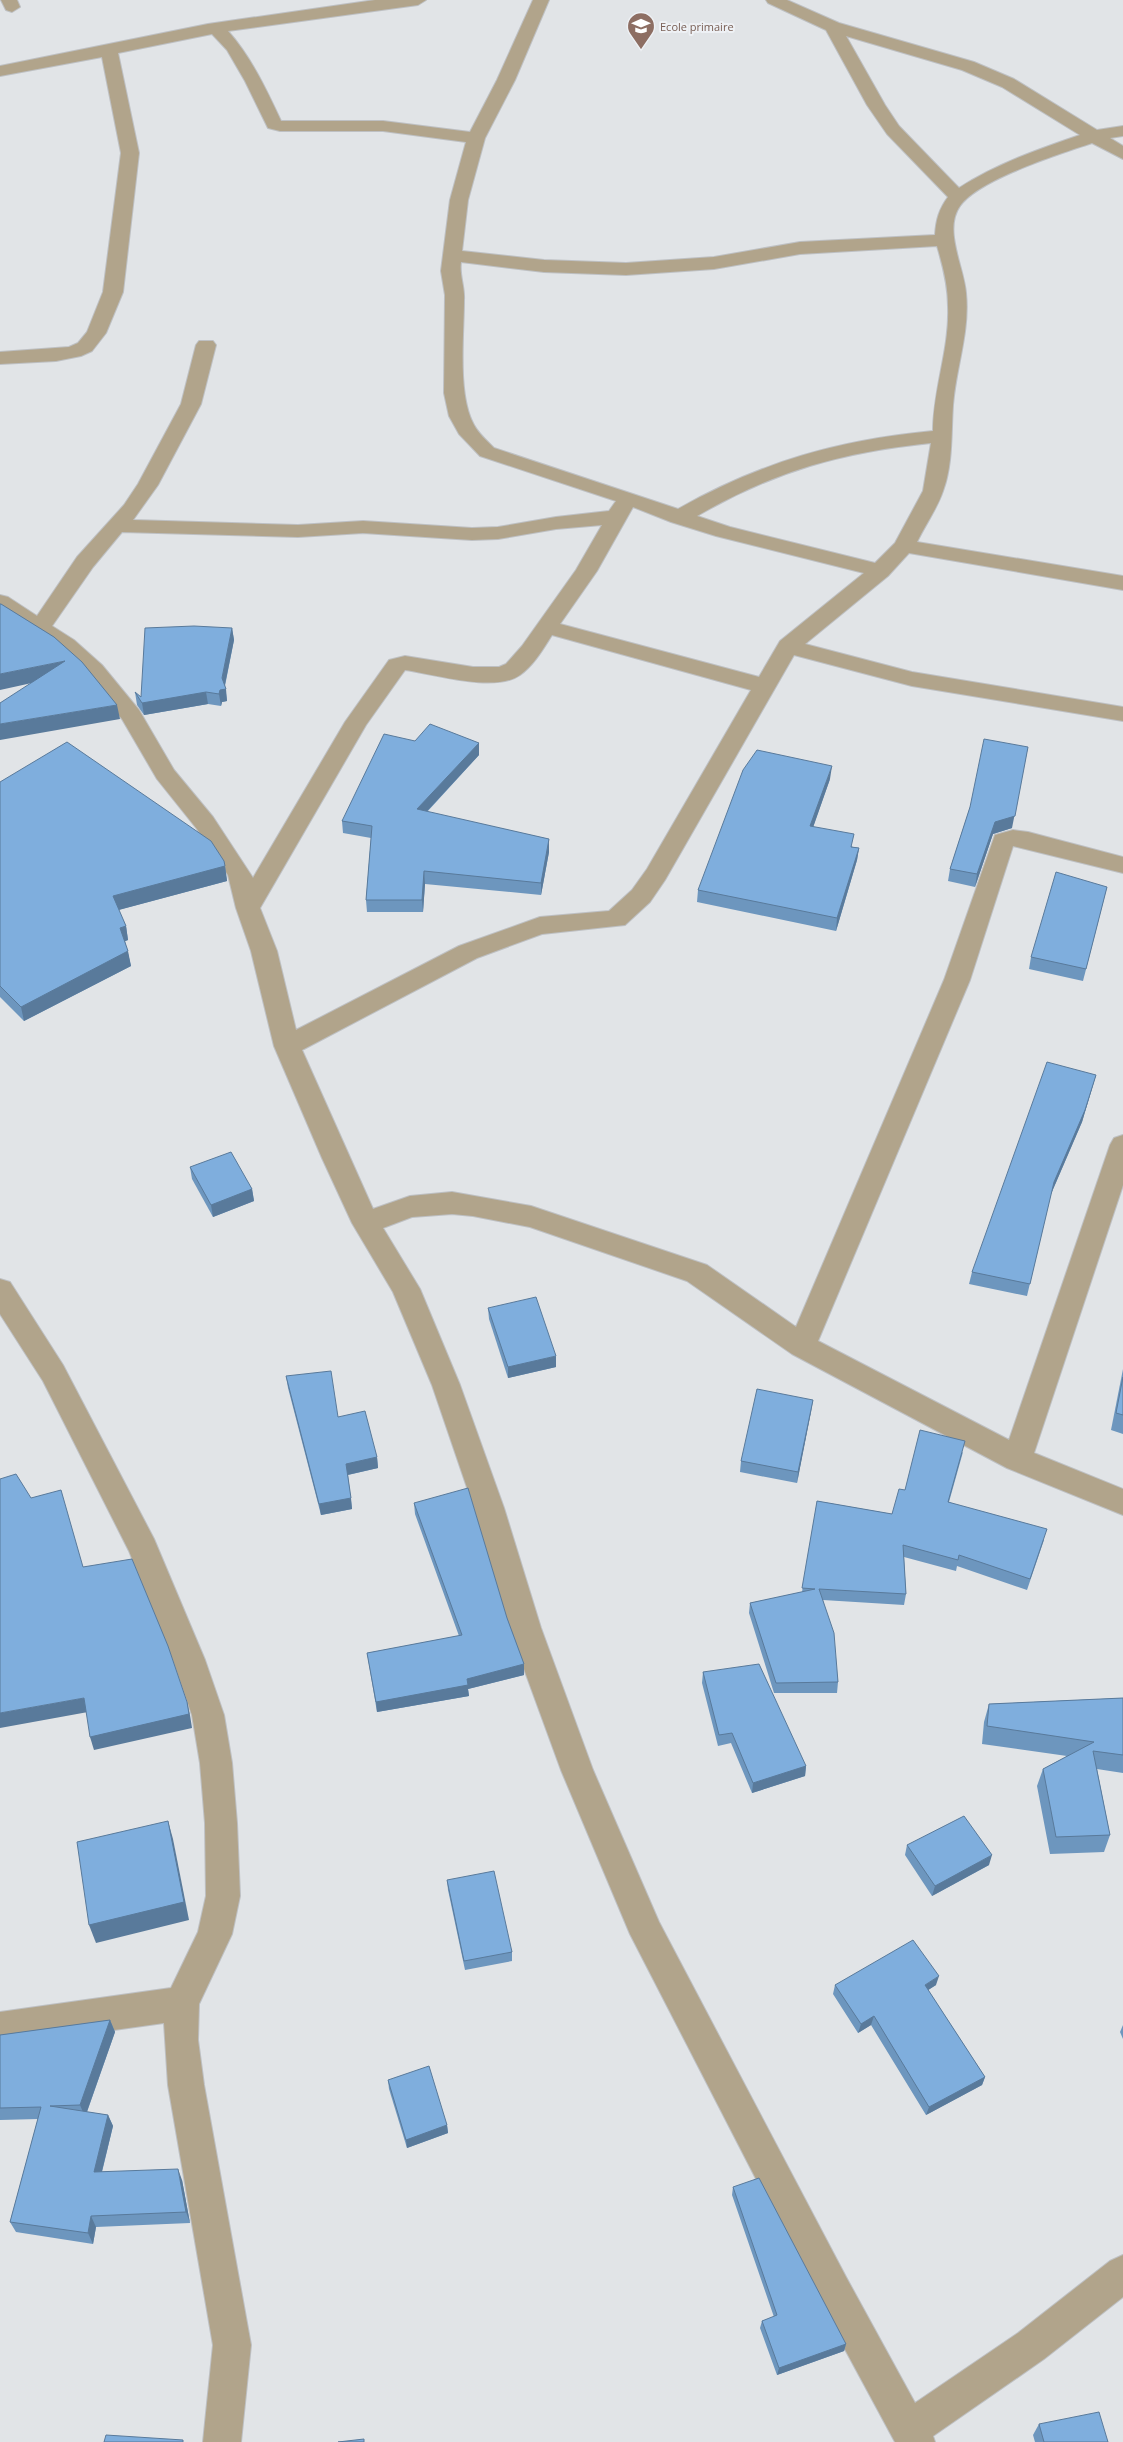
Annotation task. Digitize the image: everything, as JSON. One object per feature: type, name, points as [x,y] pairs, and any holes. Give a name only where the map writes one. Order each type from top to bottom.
[{"type":"street","points":[[0,71],[217,29],[318,5],[418,0]]},
{"type":"street","points":[[541,0],[506,80],[476,138],[459,200],[450,271],[455,295],[454,392],[459,416],[466,430],[487,452],[627,498],[678,518],[723,532],[880,571]]},
{"type":"street","points":[[774,0],[833,27],[968,66],[1008,83],[1123,154]]},
{"type":"street","points":[[833,27],[876,105],[893,130],[958,198]]},
{"type":"street","points":[[217,29],[234,48],[254,81],[271,123],[277,126],[383,126],[476,138]]},
{"type":"street","points":[[0,358],[56,355],[74,352],[85,347],[96,333],[113,292],[130,152],[109,51]]},
{"type":"street","points":[[287,1046],[468,952],[540,926],[616,919],[641,896],[656,874],[788,646],[880,571],[904,546],[933,491],[943,436],[943,405],[956,337],[958,307],[956,275],[944,240],[945,221],[950,207],[958,198],[982,181],[1042,154],[1094,136],[1123,130]]},
{"type":"street","points":[[451,255],[544,266],[626,268],[714,263],[808,248],[944,240]]},
{"type":"street","points":[[40,627],[85,562],[118,526],[148,485],[182,423],[200,378],[206,345]]},
{"type":"street","points":[[678,518],[712,499],[813,458],[859,446],[943,436]]},
{"type":"street","points":[[248,908],[356,722],[397,665],[405,663],[490,674],[510,672],[518,665],[547,627],[586,571],[627,498]]},
{"type":"street","points":[[118,526],[298,531],[363,527],[472,534],[498,533],[556,523],[616,517]]},
{"type":"street","points":[[904,546],[1123,584]]},
{"type":"street","points":[[0,602],[66,645],[94,670],[131,715],[165,774],[205,823],[240,874],[248,908],[264,951],[287,1046],[335,1158],[366,1222],[406,1289],[446,1385],[488,1508],[525,1628],[576,1770],[647,1934],[833,2290],[912,2436],[1123,2274]]},
{"type":"street","points":[[547,627],[765,686]]},
{"type":"street","points":[[788,646],[829,659],[924,681],[1123,714]]},
{"type":"street","points":[[802,1346],[957,980],[1003,841],[1013,838],[1028,840],[1123,865]]},
{"type":"street","points":[[1017,1459],[1123,1145]]},
{"type":"street","points":[[366,1222],[410,1206],[452,1202],[531,1218],[697,1273],[802,1346],[1017,1459],[1123,1502]]},
{"type":"street","points":[[0,1290],[53,1372],[143,1548],[189,1660],[208,1715],[216,1763],[221,1823],[223,1896],[214,1934],[182,2003],[181,2040],[186,2085],[232,2345],[222,2442]]},
{"type":"street","points":[[0,2029],[182,2003]]},
{"type":"building","points":[[0,604],[54,637],[82,662],[117,705],[0,724],[0,703],[65,661],[0,674]]},
{"type":"building","points":[[194,626],[232,628],[222,678],[226,689],[220,690],[219,694],[206,692],[142,703],[135,692],[141,697],[145,628]]},
{"type":"building","points":[[430,724],[479,743],[417,809],[549,839],[541,883],[424,871],[422,900],[366,900],[372,826],[342,821],[384,734],[415,741]]},
{"type":"building","points":[[984,739],[1028,747],[1015,816],[995,822],[977,874],[950,869],[970,807]]},
{"type":"building","points":[[67,742],[211,841],[224,861],[225,866],[113,896],[126,926],[120,928],[128,951],[21,1007],[0,986],[0,782]]},
{"type":"building","points":[[757,750],[832,766],[810,826],[854,834],[851,847],[859,848],[837,918],[698,890],[743,770]]},
{"type":"building","points":[[1056,872],[1107,887],[1086,969],[1031,957]]},
{"type":"building","points":[[1047,1062],[1096,1075],[1085,1110],[1054,1182],[1030,1284],[972,1272]]},
{"type":"building","points":[[231,1152],[252,1189],[211,1205],[190,1167]]},
{"type":"building","points":[[536,1297],[556,1356],[508,1367],[488,1308]]},
{"type":"building","points":[[331,1371],[338,1417],[365,1411],[377,1457],[346,1464],[351,1498],[319,1504],[286,1376]]},
{"type":"building","points":[[1123,1377],[1123,1415],[1116,1413]]},
{"type":"building","points":[[757,1389],[813,1400],[798,1472],[741,1461]]},
{"type":"building","points":[[920,1430],[965,1441],[948,1502],[1047,1529],[1030,1579],[959,1555],[958,1560],[903,1545],[906,1594],[819,1589],[834,1633],[838,1682],[776,1683],[750,1603],[815,1589],[802,1588],[817,1501],[892,1514],[899,1489],[905,1490]]},
{"type":"building","points":[[16,1474],[31,1498],[61,1490],[83,1567],[132,1559],[168,1646],[187,1702],[189,1714],[90,1737],[84,1698],[0,1713],[0,1479]]},
{"type":"building","points":[[468,1488],[507,1618],[524,1664],[467,1679],[468,1685],[376,1702],[367,1653],[462,1635],[414,1503]]},
{"type":"building","points":[[759,1664],[806,1766],[753,1783],[732,1733],[719,1735],[703,1672]]},
{"type":"building","points":[[1123,1698],[1123,1755],[1093,1751],[1110,1835],[1056,1837],[1043,1769],[1094,1742],[987,1726],[989,1704]]},
{"type":"building","points":[[964,1816],[992,1855],[935,1886],[907,1845]]},
{"type":"building","points":[[168,1821],[184,1902],[89,1925],[77,1842]]},
{"type":"building","points":[[494,1871],[512,1952],[464,1961],[447,1880]]},
{"type":"building","points":[[913,1940],[939,1976],[925,1985],[985,2077],[929,2107],[874,2016],[861,2024],[835,1985]]},
{"type":"building","points":[[110,2020],[80,2105],[50,2106],[108,2115],[94,2172],[178,2169],[186,2212],[91,2216],[88,2233],[10,2222],[41,2107],[0,2108],[0,2035]]},
{"type":"building","points":[[429,2066],[447,2125],[406,2140],[388,2080]]},
{"type":"building","points":[[759,2178],[846,2344],[779,2368],[762,2321],[777,2315],[733,2187]]},
{"type":"building","points":[[1099,2412],[1108,2442],[1044,2442],[1039,2424]]},
{"type":"building","points":[[106,2435],[183,2440],[183,2442],[104,2442]]},
{"type":"building","points":[[364,2439],[364,2442],[338,2442]]},
{"type":"place","name":"Ecole primaire","points":[[641,50]]}]
